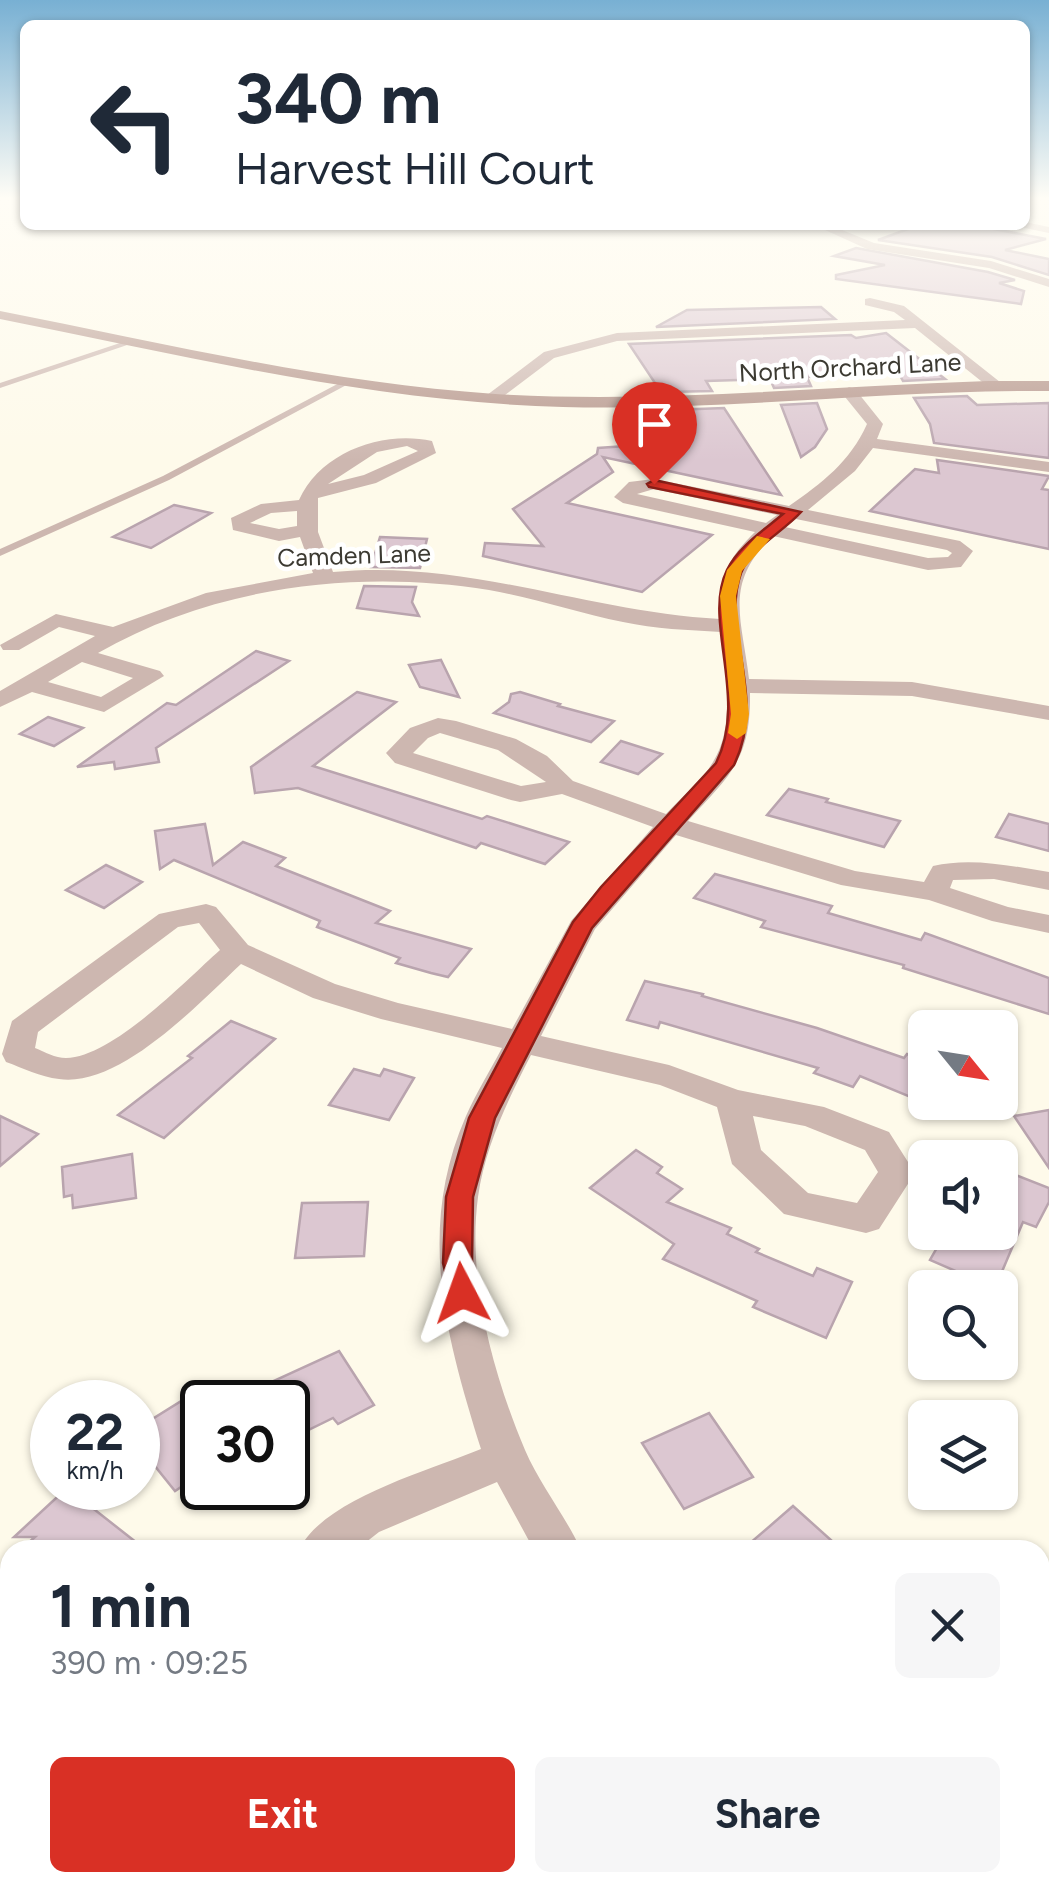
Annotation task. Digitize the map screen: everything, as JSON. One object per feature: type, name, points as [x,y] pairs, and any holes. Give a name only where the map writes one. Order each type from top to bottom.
[{"type":"street","points":[[870,302],[899,309],[996,386]]},
{"type":"street","name":"North Orchard Lane","points":[[0,315],[348,382],[491,398],[610,402],[1049,386]]},
{"type":"street","points":[[491,398],[549,355],[617,337],[919,324]]},
{"type":"street","points":[[552,1540],[506,1458],[471,1354],[458,1263],[460,1197],[482,1118],[581,927],[608,892],[725,765],[736,743],[740,714],[728,596],[734,570],[782,522],[862,457],[875,424],[849,392]]},
{"type":"street","points":[[309,530],[279,535],[240,526],[241,518],[268,508],[308,500],[406,465],[427,453],[426,445],[397,440],[375,445],[337,467],[308,500],[312,549],[326,580]]},
{"type":"street","points":[[870,443],[1049,466]]},
{"type":"street","points":[[782,522],[654,484],[635,486],[623,494],[636,503],[782,522],[953,545],[963,551],[954,563],[928,564],[782,522]]},
{"type":"street","name":"Camden Lane","points":[[0,700],[117,634],[220,596],[326,580],[470,581],[647,620],[731,626]]},
{"type":"street","points":[[28,684],[104,705],[152,676],[11,645],[56,620],[117,634]]},
{"type":"street","points":[[737,686],[912,688],[1049,713]]},
{"type":"street","points":[[564,786],[546,764],[507,744],[438,725],[426,728],[399,753],[404,758],[520,794],[564,786],[672,825],[851,879],[934,892],[1002,915],[1049,924]]},
{"type":"street","points":[[934,892],[943,872],[994,870],[1049,881]]},
{"type":"street","points":[[237,951],[162,1017],[104,1060],[64,1070],[18,1054],[23,1028],[169,920],[206,913],[237,951],[324,991],[392,1012],[669,1076],[732,1100]]},
{"type":"street","points":[[335,1540],[363,1518],[506,1458]]},
{"type":"lane","points":[[0,386],[135,341]]},
{"type":"lane","points":[[0,554],[166,478],[348,382]]},
{"type":"building","points":[[882,285],[1006,285],[1024,291],[1021,304]]},
{"type":"building","points":[[821,307],[835,319],[656,327],[687,310]]},
{"type":"building","points":[[886,333],[945,379],[903,381],[898,372],[807,377],[811,386],[774,388],[770,379],[706,381],[712,391],[661,392],[629,344],[851,335],[856,338]]},
{"type":"building","points":[[967,396],[977,405],[1049,403],[1049,458],[934,443],[930,424],[914,398]]},
{"type":"building","points":[[817,403],[827,429],[815,447],[801,457],[781,405]]},
{"type":"building","points":[[724,408],[781,495],[603,457],[613,472],[567,503],[712,535],[642,592],[483,556],[485,543],[543,546],[513,509],[597,454],[598,448],[656,444],[644,419],[678,418],[672,410]]},
{"type":"building","points":[[937,460],[1049,476],[1042,489],[1049,490],[1049,549],[870,511],[915,469],[939,473]]},
{"type":"building","points":[[174,505],[211,513],[151,548],[113,537]]},
{"type":"building","points":[[380,537],[427,539],[420,568],[371,567]]},
{"type":"building","points":[[364,586],[416,587],[412,602],[419,616],[357,608]]},
{"type":"building","points":[[256,651],[289,661],[156,748],[159,762],[115,769],[114,762],[77,767],[167,703],[176,705]]},
{"type":"building","points":[[441,660],[459,697],[420,687],[409,665]]},
{"type":"building","points":[[357,692],[396,702],[313,766],[569,842],[545,864],[481,843],[476,848],[298,788],[255,793],[251,767]]},
{"type":"building","points":[[520,692],[614,721],[591,742],[494,713],[509,702],[511,694]]},
{"type":"building","points":[[48,717],[83,728],[54,746],[20,734]]},
{"type":"building","points":[[621,741],[662,754],[638,774],[601,762]]},
{"type":"building","points":[[789,789],[900,821],[884,847],[767,815]]},
{"type":"building","points":[[1009,814],[1049,824],[1049,851],[996,837]]},
{"type":"building","points":[[205,824],[213,865],[243,842],[285,858],[276,866],[390,911],[376,923],[471,949],[448,977],[431,973],[396,963],[400,958],[317,927],[320,921],[174,860],[160,869],[155,831]]},
{"type":"building","points":[[106,865],[142,882],[104,908],[66,890]]},
{"type":"building","points":[[715,874],[832,906],[828,913],[921,940],[925,933],[1049,978],[1049,1014],[903,968],[904,965],[761,927],[765,921],[694,898]]},
{"type":"building","points":[[645,981],[703,994],[904,1058],[908,1054],[908,1096],[860,1076],[853,1087],[814,1073],[818,1068],[660,1022],[658,1028],[627,1020]]},
{"type":"building","points":[[231,1021],[275,1039],[164,1138],[118,1115],[192,1058],[188,1056]]},
{"type":"building","points":[[354,1069],[380,1076],[384,1069],[414,1078],[389,1120],[329,1105]]},
{"type":"building","points":[[1049,1110],[1049,1168],[1017,1120],[1018,1115]]},
{"type":"building","points":[[0,1116],[38,1134],[0,1166]]},
{"type":"building","points":[[636,1150],[662,1167],[657,1173],[682,1189],[667,1202],[731,1228],[727,1234],[759,1249],[756,1252],[813,1276],[817,1268],[852,1282],[826,1338],[753,1307],[757,1301],[663,1259],[674,1244],[590,1188]]},
{"type":"building","points":[[132,1154],[136,1198],[73,1208],[72,1195],[64,1197],[62,1167]]},
{"type":"building","points":[[1018,1176],[1049,1188],[1049,1202],[1036,1227],[1023,1222],[1018,1234]]},
{"type":"building","points":[[368,1202],[364,1256],[295,1258],[302,1203]]},
{"type":"building","points":[[936,1250],[1011,1250],[1003,1270],[953,1270],[930,1260]]},
{"type":"building","points":[[339,1351],[374,1405],[338,1424],[333,1418],[310,1429],[310,1380],[276,1380]]},
{"type":"building","points":[[180,1402],[180,1488],[175,1491],[160,1472],[160,1414]]},
{"type":"building","points":[[709,1413],[753,1477],[684,1509],[642,1443]]},
{"type":"building","points":[[793,1506],[831,1540],[754,1540]]},
{"type":"building","points":[[43,1510],[95,1510],[133,1540],[32,1540],[35,1537],[14,1537]]},
{"type":"slow traffic","points":[[737,733],[740,714],[728,596],[734,570],[763,539]]},
{"type":"route","points":[[462,1293],[458,1263],[460,1197],[482,1118],[581,927],[608,892],[725,765],[736,743],[740,714],[728,596],[734,570],[749,550],[794,512],[654,484]]}]
